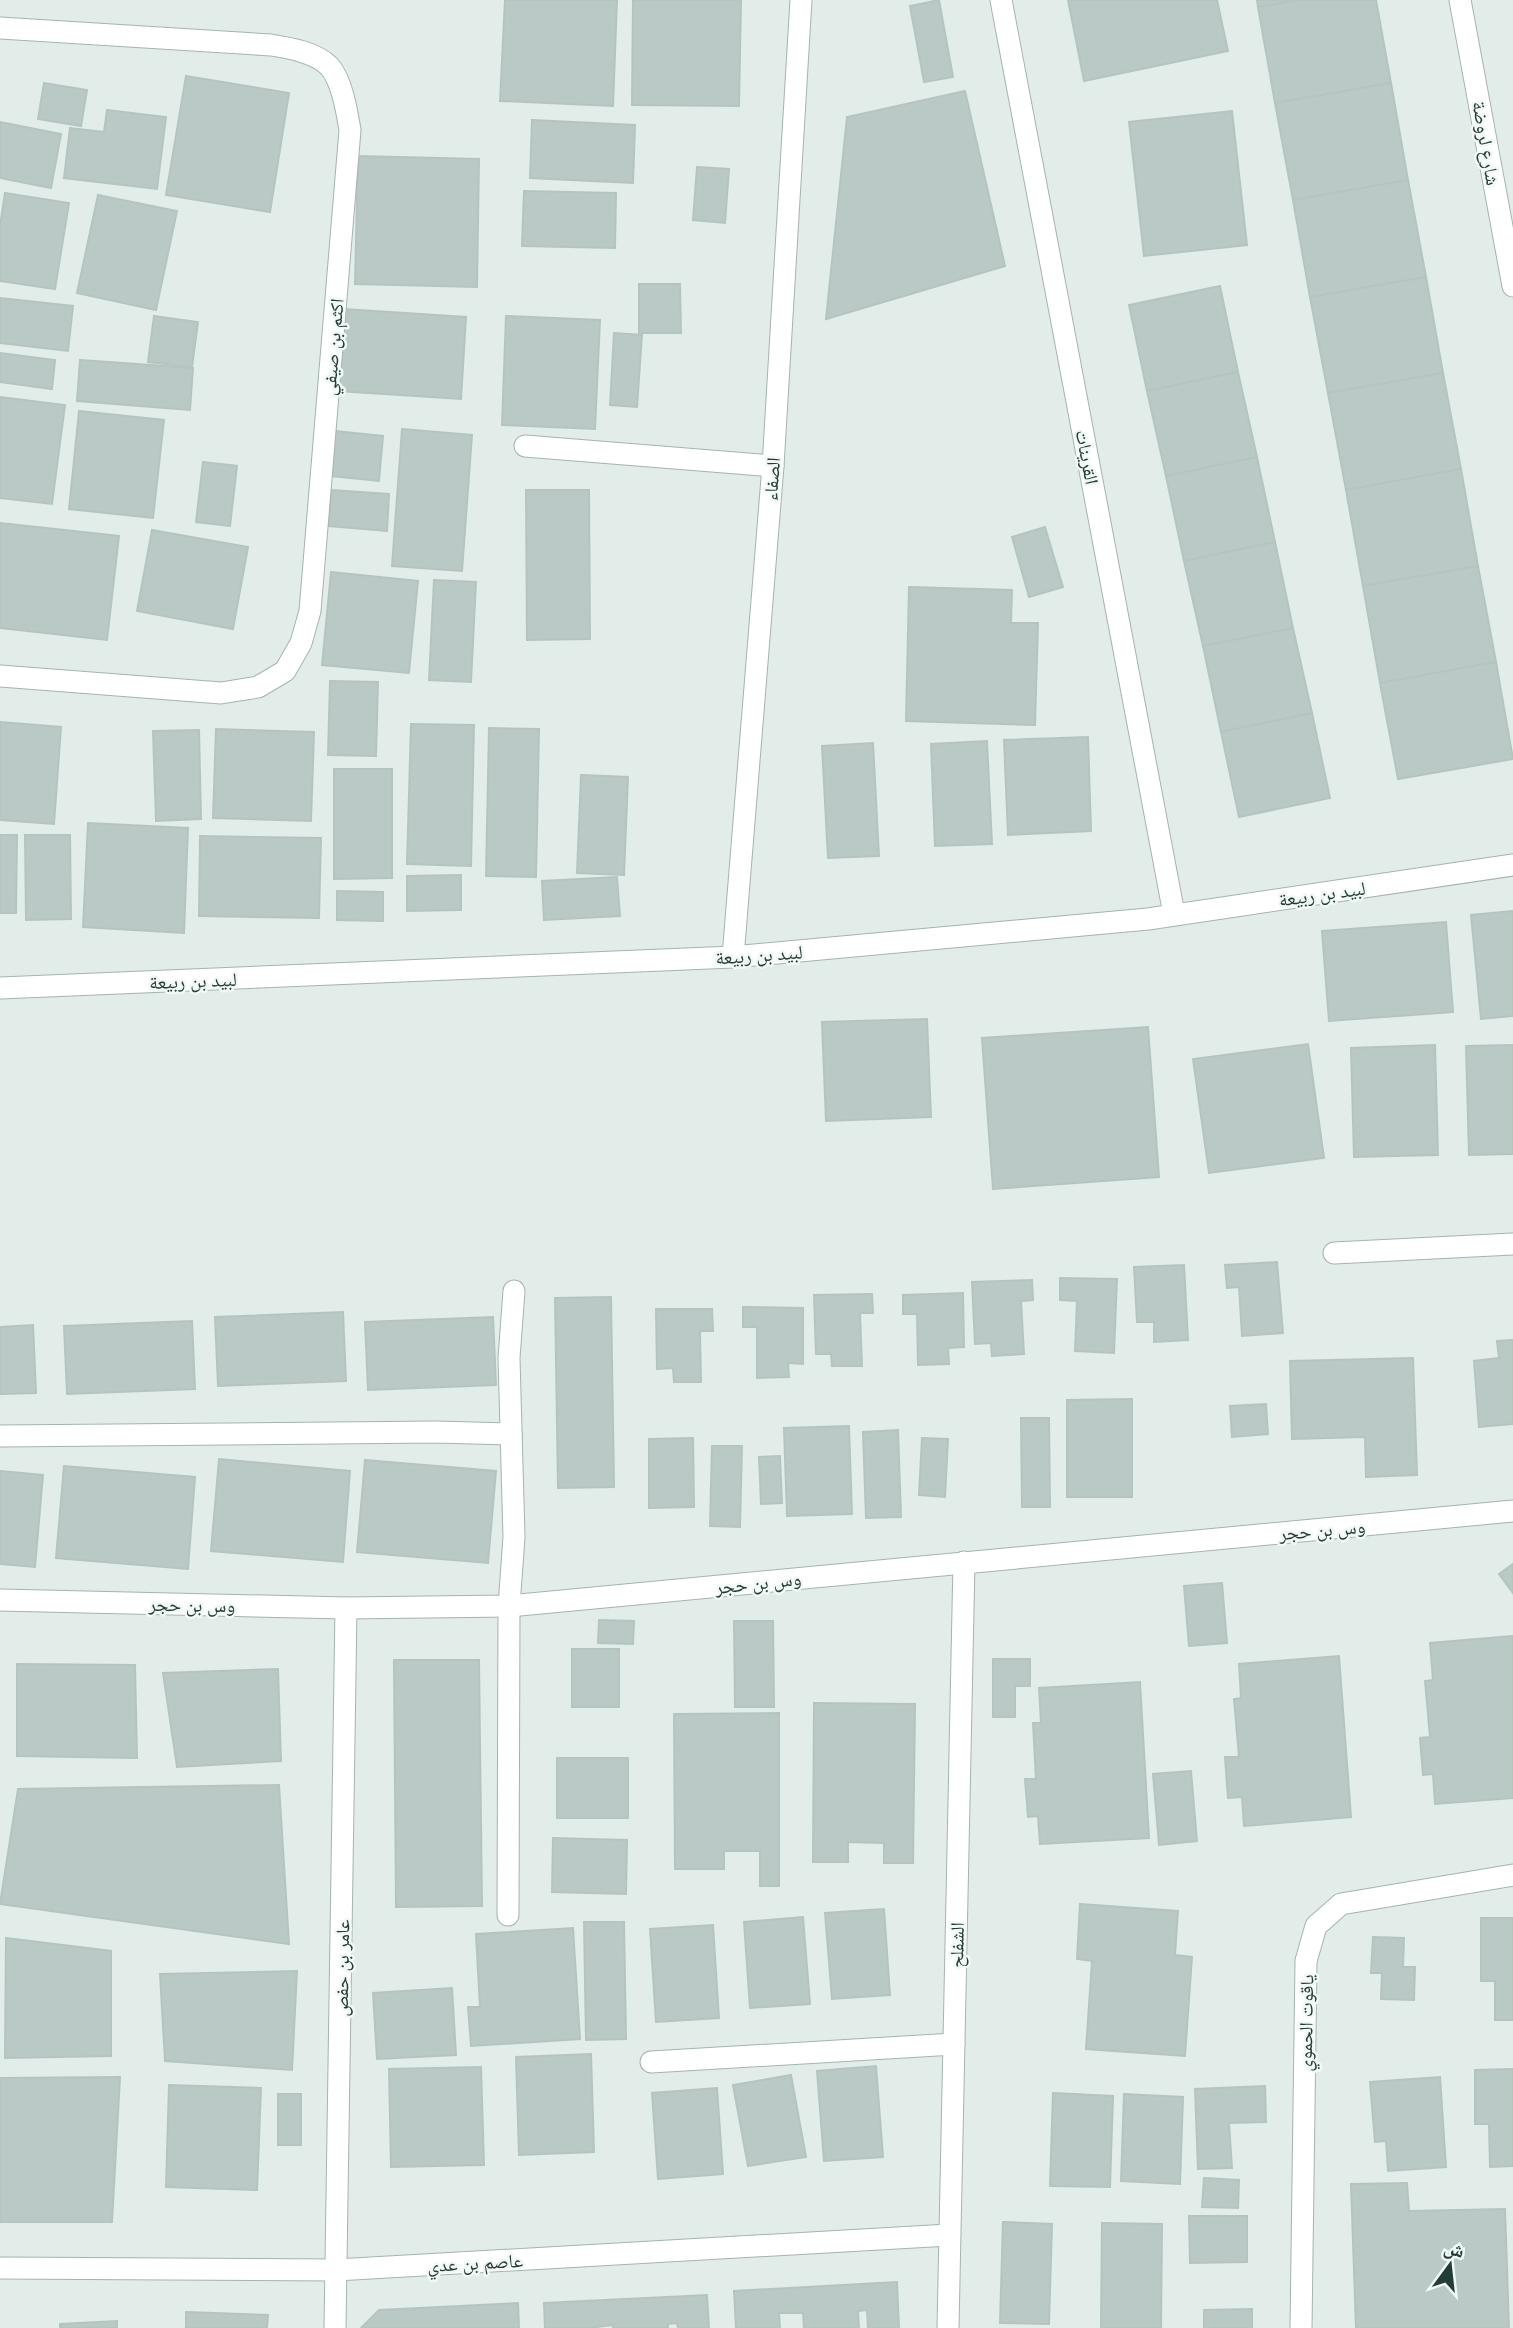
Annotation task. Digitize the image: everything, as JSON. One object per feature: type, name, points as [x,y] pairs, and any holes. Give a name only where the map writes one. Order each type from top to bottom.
[{"type":"street","name":"الصفاء","points":[[733,957],[772,466],[801,0]]},
{"type":"street","name":"القرينات","points":[[1001,0],[1174,914]]},
{"type":"street","name":"شارع لروضة","points":[[1460,0],[1513,286]]},
{"type":"street","name":"اكثم بن صيفي","points":[[0,28],[271,45],[302,51],[329,66],[344,95],[350,130],[310,611],[301,643],[285,671],[258,687],[221,693],[0,676]]},
{"type":"street","points":[[525,446],[772,466]]},
{"type":"street","name":"لبيد بن ربيعة","points":[[0,988],[733,957],[1149,919],[1513,865]]},
{"type":"street","points":[[1334,1252],[1513,1244]]},
{"type":"street","points":[[508,1915],[509,1606],[514,1537],[509,1358],[514,1292]]},
{"type":"street","points":[[0,1436],[436,1432],[511,1434]]},
{"type":"street","name":"وس بن حجر","points":[[0,1600],[346,1608],[509,1606],[1513,1511]]},
{"type":"street","name":"الشفلح","points":[[948,2328],[964,1562]]},
{"type":"street","name":"عامر بن حفص","points":[[335,2328],[346,1608]]},
{"type":"street","name":"ياقوت الحموي","points":[[1301,2328],[1306,1961],[1316,1926],[1341,1904],[1513,1875]]},
{"type":"street","points":[[651,2062],[954,2043]]},
{"type":"street","name":"عاصم بن عدي","points":[[0,2268],[336,2270],[949,2235]]},
{"type":"building","points":[[505,0],[617,0],[613,106],[500,101]]},
{"type":"building","points":[[633,0],[741,0],[739,106],[632,105]]},
{"type":"building","points":[[939,0],[953,77],[924,82],[910,6]]},
{"type":"building","points":[[1068,0],[1217,0],[1228,51],[1084,81]]},
{"type":"building","points":[[1257,0],[1298,0],[1258,7]]},
{"type":"building","points":[[1298,0],[1376,0],[1391,83],[1275,103],[1258,7]]},
{"type":"building","points":[[186,76],[289,93],[270,212],[166,195]]},
{"type":"building","points":[[44,83],[87,90],[81,126],[38,119]]},
{"type":"building","points":[[1391,83],[1408,180],[1293,200],[1275,103]]},
{"type":"building","points":[[965,91],[1005,266],[826,319],[847,117]]},
{"type":"building","points":[[107,110],[166,117],[157,189],[64,178],[70,128],[104,132]]},
{"type":"building","points":[[1232,111],[1247,245],[1144,256],[1129,122]]},
{"type":"building","points":[[532,120],[635,125],[633,183],[530,178]]},
{"type":"building","points":[[0,122],[61,134],[51,188],[0,178]]},
{"type":"building","points":[[358,156],[479,159],[477,287],[355,284]]},
{"type":"building","points":[[697,167],[729,169],[725,223],[693,220]]},
{"type":"building","points":[[1408,180],[1426,277],[1310,297],[1293,200]]},
{"type":"building","points":[[524,191],[616,193],[615,248],[522,246]]},
{"type":"building","points":[[5,193],[69,203],[55,289],[0,281],[0,226]]},
{"type":"building","points":[[98,195],[177,211],[156,310],[77,293]]},
{"type":"building","points":[[1426,277],[1443,373],[1328,393],[1310,297]]},
{"type":"building","points":[[639,284],[680,284],[681,333],[639,333]]},
{"type":"building","points":[[1220,286],[1238,372],[1147,391],[1129,305]]},
{"type":"building","points":[[0,298],[73,306],[68,351],[0,343]]},
{"type":"building","points":[[343,309],[466,317],[461,399],[338,391]]},
{"type":"building","points":[[154,316],[198,322],[192,367],[148,362]]},
{"type":"building","points":[[506,316],[600,320],[595,429],[502,425]]},
{"type":"building","points":[[614,333],[642,335],[637,407],[610,405]]},
{"type":"building","points":[[0,353],[55,360],[52,389],[0,382]]},
{"type":"building","points":[[80,360],[193,368],[190,410],[77,401]]},
{"type":"building","points":[[1238,372],[1257,457],[1166,476],[1147,391]]},
{"type":"building","points":[[1443,373],[1461,469],[1346,490],[1328,393]]},
{"type":"building","points":[[0,397],[65,405],[52,504],[0,498]]},
{"type":"building","points":[[79,411],[164,420],[153,518],[69,509]]},
{"type":"building","points":[[402,429],[472,435],[462,571],[392,566]]},
{"type":"building","points":[[335,431],[383,436],[379,481],[331,476]]},
{"type":"building","points":[[1257,457],[1275,542],[1184,561],[1166,476]]},
{"type":"building","points":[[203,462],[237,466],[230,526],[196,522]]},
{"type":"building","points":[[1461,469],[1478,566],[1363,586],[1346,490]]},
{"type":"building","points":[[331,490],[389,494],[387,531],[329,526]]},
{"type":"building","points":[[526,490],[589,490],[590,639],[527,640]]},
{"type":"building","points":[[0,523],[119,536],[107,640],[0,628]]},
{"type":"building","points":[[1045,527],[1063,587],[1029,597],[1012,537]]},
{"type":"building","points":[[152,530],[248,547],[233,629],[137,611]]},
{"type":"building","points":[[1275,542],[1293,628],[1203,646],[1184,561]]},
{"type":"building","points":[[1478,566],[1496,662],[1380,683],[1363,586]]},
{"type":"building","points":[[331,572],[418,581],[409,673],[322,665]]},
{"type":"building","points":[[434,580],[476,582],[471,682],[429,680]]},
{"type":"building","points":[[909,587],[1012,590],[1011,623],[1038,623],[1035,725],[906,721]]},
{"type":"building","points":[[1293,628],[1312,713],[1221,732],[1203,646]]},
{"type":"building","points":[[1496,662],[1513,759],[1398,779],[1380,683]]},
{"type":"building","points":[[330,681],[378,682],[376,756],[328,755]]},
{"type":"building","points":[[1312,713],[1330,798],[1239,817],[1221,732]]},
{"type":"building","points":[[0,722],[61,727],[54,824],[0,820]]},
{"type":"building","points":[[411,724],[474,725],[471,866],[407,864]]},
{"type":"building","points":[[489,728],[539,729],[536,877],[486,876]]},
{"type":"building","points":[[216,729],[314,732],[311,821],[213,818]]},
{"type":"building","points":[[199,730],[201,819],[156,821],[153,731]]},
{"type":"building","points":[[1088,737],[1091,831],[1008,835],[1004,740]]},
{"type":"building","points":[[987,741],[992,844],[935,846],[931,744]]},
{"type":"building","points":[[873,743],[879,856],[828,858],[822,746]]},
{"type":"building","points":[[334,769],[392,769],[392,878],[334,879]]},
{"type":"building","points":[[581,775],[628,777],[624,875],[577,873]]},
{"type":"building","points":[[88,823],[188,828],[184,933],[83,927]]},
{"type":"building","points":[[0,835],[17,835],[16,913],[0,913]]},
{"type":"building","points":[[25,835],[70,835],[71,919],[26,920]]},
{"type":"building","points":[[200,836],[321,838],[319,918],[199,916]]},
{"type":"building","points":[[461,875],[461,910],[407,911],[407,876]]},
{"type":"building","points":[[617,877],[620,916],[544,920],[542,881]]},
{"type":"building","points":[[337,891],[383,892],[383,921],[337,920]]},
{"type":"building","points":[[1513,911],[1513,1016],[1481,1019],[1471,915]]},
{"type":"building","points":[[1446,922],[1453,1012],[1329,1021],[1322,931]]},
{"type":"building","points":[[927,1019],[931,1117],[826,1121],[822,1022]]},
{"type":"building","points":[[1148,1027],[1159,1177],[993,1189],[982,1038]]},
{"type":"building","points":[[1308,1044],[1324,1158],[1209,1173],[1193,1059]]},
{"type":"building","points":[[1435,1045],[1438,1155],[1354,1157],[1351,1048]]},
{"type":"building","points":[[1513,1045],[1513,1154],[1469,1155],[1466,1046]]},
{"type":"building","points":[[1277,1262],[1283,1333],[1242,1336],[1239,1287],[1227,1288],[1225,1265]]},
{"type":"building","points":[[1184,1265],[1188,1340],[1154,1342],[1154,1322],[1137,1322],[1134,1267]]},
{"type":"building","points":[[1060,1278],[1117,1279],[1114,1353],[1075,1351],[1077,1301],[1060,1300]]},
{"type":"building","points":[[1032,1280],[1033,1300],[1021,1301],[1024,1354],[992,1356],[991,1343],[975,1344],[972,1282]]},
{"type":"building","points":[[963,1293],[964,1347],[948,1348],[949,1364],[918,1365],[917,1314],[903,1314],[903,1295]]},
{"type":"building","points":[[872,1294],[873,1313],[860,1313],[862,1366],[832,1366],[831,1354],[816,1354],[814,1295]]},
{"type":"building","points":[[611,1297],[614,1487],[558,1488],[555,1298]]},
{"type":"building","points":[[743,1307],[803,1308],[803,1364],[788,1363],[789,1377],[757,1378],[757,1327],[743,1327]]},
{"type":"building","points":[[656,1309],[712,1309],[713,1331],[700,1331],[701,1382],[674,1382],[673,1368],[657,1369]]},
{"type":"building","points":[[343,1312],[346,1381],[218,1386],[215,1317]]},
{"type":"building","points":[[493,1317],[496,1385],[368,1390],[365,1322]]},
{"type":"building","points":[[192,1321],[195,1389],[67,1394],[64,1326]]},
{"type":"building","points":[[33,1325],[36,1393],[0,1394],[0,1327]]},
{"type":"building","points":[[1513,1340],[1513,1424],[1479,1427],[1474,1361],[1499,1358],[1497,1341]]},
{"type":"building","points":[[1413,1358],[1417,1475],[1366,1477],[1365,1437],[1292,1439],[1290,1361]]},
{"type":"building","points":[[1132,1399],[1132,1497],[1067,1497],[1067,1400]]},
{"type":"building","points":[[1266,1404],[1268,1434],[1232,1437],[1230,1406]]},
{"type":"building","points":[[1021,1418],[1049,1418],[1050,1507],[1022,1507]]},
{"type":"building","points":[[849,1426],[852,1514],[787,1516],[784,1428]]},
{"type":"building","points":[[898,1430],[901,1517],[866,1518],[863,1432]]},
{"type":"building","points":[[693,1438],[694,1507],[649,1508],[649,1439]]},
{"type":"building","points":[[922,1438],[948,1439],[945,1497],[919,1495]]},
{"type":"building","points":[[712,1446],[742,1446],[740,1527],[710,1526]]},
{"type":"building","points":[[780,1456],[782,1503],[761,1504],[759,1457]]},
{"type":"building","points":[[219,1459],[350,1471],[343,1562],[211,1551]]},
{"type":"building","points":[[365,1460],[496,1471],[488,1563],[357,1552]]},
{"type":"building","points":[[64,1466],[195,1477],[188,1569],[56,1558]]},
{"type":"building","points":[[0,1471],[43,1475],[35,1567],[0,1564]]},
{"type":"building","points":[[1513,1564],[1513,1593],[1499,1574]]},
{"type":"building","points":[[1222,1583],[1227,1643],[1189,1646],[1184,1586]]},
{"type":"building","points":[[599,1620],[634,1621],[633,1644],[598,1643]]},
{"type":"building","points":[[734,1621],[773,1621],[774,1707],[735,1707]]},
{"type":"building","points":[[1513,1636],[1513,1798],[1435,1804],[1433,1774],[1423,1775],[1420,1738],[1430,1737],[1425,1681],[1433,1680],[1430,1643]]},
{"type":"building","points":[[572,1649],[619,1649],[619,1707],[572,1707]]},
{"type":"building","points":[[1339,1656],[1351,1817],[1244,1826],[1242,1797],[1228,1798],[1225,1757],[1239,1757],[1234,1699],[1241,1698],[1239,1664]]},
{"type":"building","points":[[993,1659],[1030,1659],[1030,1686],[1015,1686],[1015,1717],[993,1717]]},
{"type":"building","points":[[394,1660],[479,1660],[482,1906],[396,1907]]},
{"type":"building","points":[[17,1664],[135,1665],[137,1758],[17,1756]]},
{"type":"building","points":[[278,1669],[281,1761],[177,1767],[163,1673]]},
{"type":"building","points":[[1140,1682],[1149,1838],[1040,1844],[1038,1816],[1028,1817],[1025,1779],[1036,1779],[1033,1723],[1041,1723],[1039,1688]]},
{"type":"building","points":[[814,1703],[915,1704],[913,1863],[884,1863],[884,1843],[848,1842],[848,1862],[813,1862]]},
{"type":"building","points":[[779,1713],[779,1886],[760,1886],[760,1851],[724,1851],[724,1869],[675,1869],[674,1714]]},
{"type":"building","points":[[557,1758],[628,1758],[628,1818],[557,1818]]},
{"type":"building","points":[[1191,1771],[1197,1841],[1159,1845],[1153,1774]]},
{"type":"building","points":[[279,1785],[289,1944],[0,1904],[18,1789]]},
{"type":"building","points":[[553,1838],[627,1840],[626,1894],[552,1892]]},
{"type":"building","points":[[1080,1904],[1178,1911],[1175,1955],[1192,1957],[1185,2056],[1086,2049],[1092,1961],[1077,1959]]},
{"type":"building","points":[[884,1909],[890,1995],[832,1999],[825,1913]]},
{"type":"building","points":[[803,1917],[810,2004],[750,2008],[744,1922]]},
{"type":"building","points":[[1481,1918],[1513,1918],[1513,2020],[1495,2020],[1495,1981],[1481,1981]]},
{"type":"building","points":[[584,1922],[624,1922],[626,2039],[586,2040]]},
{"type":"building","points":[[713,1925],[719,2018],[656,2022],[650,1929]]},
{"type":"building","points":[[573,1928],[580,2039],[471,2046],[468,2007],[480,2007],[476,1934]]},
{"type":"building","points":[[1373,1937],[1404,1938],[1403,1967],[1415,1967],[1414,2000],[1381,1999],[1382,1973],[1371,1973]]},
{"type":"building","points":[[6,1938],[111,1951],[111,2056],[5,2058]]},
{"type":"building","points":[[297,1971],[292,2070],[165,2061],[160,1974]]},
{"type":"building","points":[[452,1988],[456,2055],[377,2059],[373,1993]]},
{"type":"building","points":[[591,2054],[594,2152],[519,2155],[516,2057]]},
{"type":"building","points":[[876,2066],[883,2157],[824,2161],[817,2071]]},
{"type":"building","points":[[481,2067],[484,2165],[391,2167],[389,2069]]},
{"type":"building","points":[[1513,2069],[1513,2166],[1490,2167],[1489,2124],[1475,2124],[1475,2070]]},
{"type":"building","points":[[791,2075],[806,2157],[748,2166],[733,2085]]},
{"type":"building","points":[[120,2077],[112,2222],[0,2222],[0,2078]]},
{"type":"building","points":[[1440,2077],[1446,2167],[1388,2171],[1386,2141],[1375,2142],[1370,2082]]},
{"type":"building","points":[[169,2085],[261,2088],[257,2190],[166,2187]]},
{"type":"building","points":[[1265,2086],[1266,2122],[1229,2123],[1232,2168],[1198,2169],[1195,2089]]},
{"type":"building","points":[[717,2088],[723,2174],[658,2179],[652,2093]]},
{"type":"building","points":[[1053,2093],[1113,2096],[1110,2187],[1050,2186]]},
{"type":"building","points":[[278,2094],[301,2094],[301,2145],[278,2145]]},
{"type":"building","points":[[1124,2094],[1183,2097],[1180,2184],[1121,2181]]},
{"type":"building","points":[[1204,2178],[1239,2180],[1238,2208],[1202,2207]]},
{"type":"building","points":[[1407,2183],[1409,2211],[1505,2209],[1509,2328],[1356,2328],[1351,2184]]},
{"type":"building","points":[[1189,2216],[1247,2216],[1247,2262],[1190,2263]]},
{"type":"building","points":[[1003,2222],[1052,2224],[1049,2324],[1000,2323]]},
{"type":"building","points":[[1102,2223],[1162,2224],[1161,2328],[1101,2328]]},
{"type":"building","points":[[897,2282],[899,2328],[868,2328],[867,2310],[858,2311],[859,2328],[804,2328],[803,2313],[779,2313],[780,2328],[736,2328],[734,2291]]},
{"type":"building","points":[[707,2295],[709,2328],[678,2328],[677,2323],[668,2324],[668,2328],[613,2328],[613,2325],[545,2328],[544,2303]]},
{"type":"building","points":[[518,2303],[519,2328],[361,2328],[379,2310]]},
{"type":"building","points":[[1252,2309],[1252,2328],[1204,2328],[1204,2310]]},
{"type":"building","points":[[186,2312],[268,2315],[267,2328],[186,2328]]},
{"type":"building","points":[[117,2321],[117,2328],[60,2328],[60,2324]]}]
